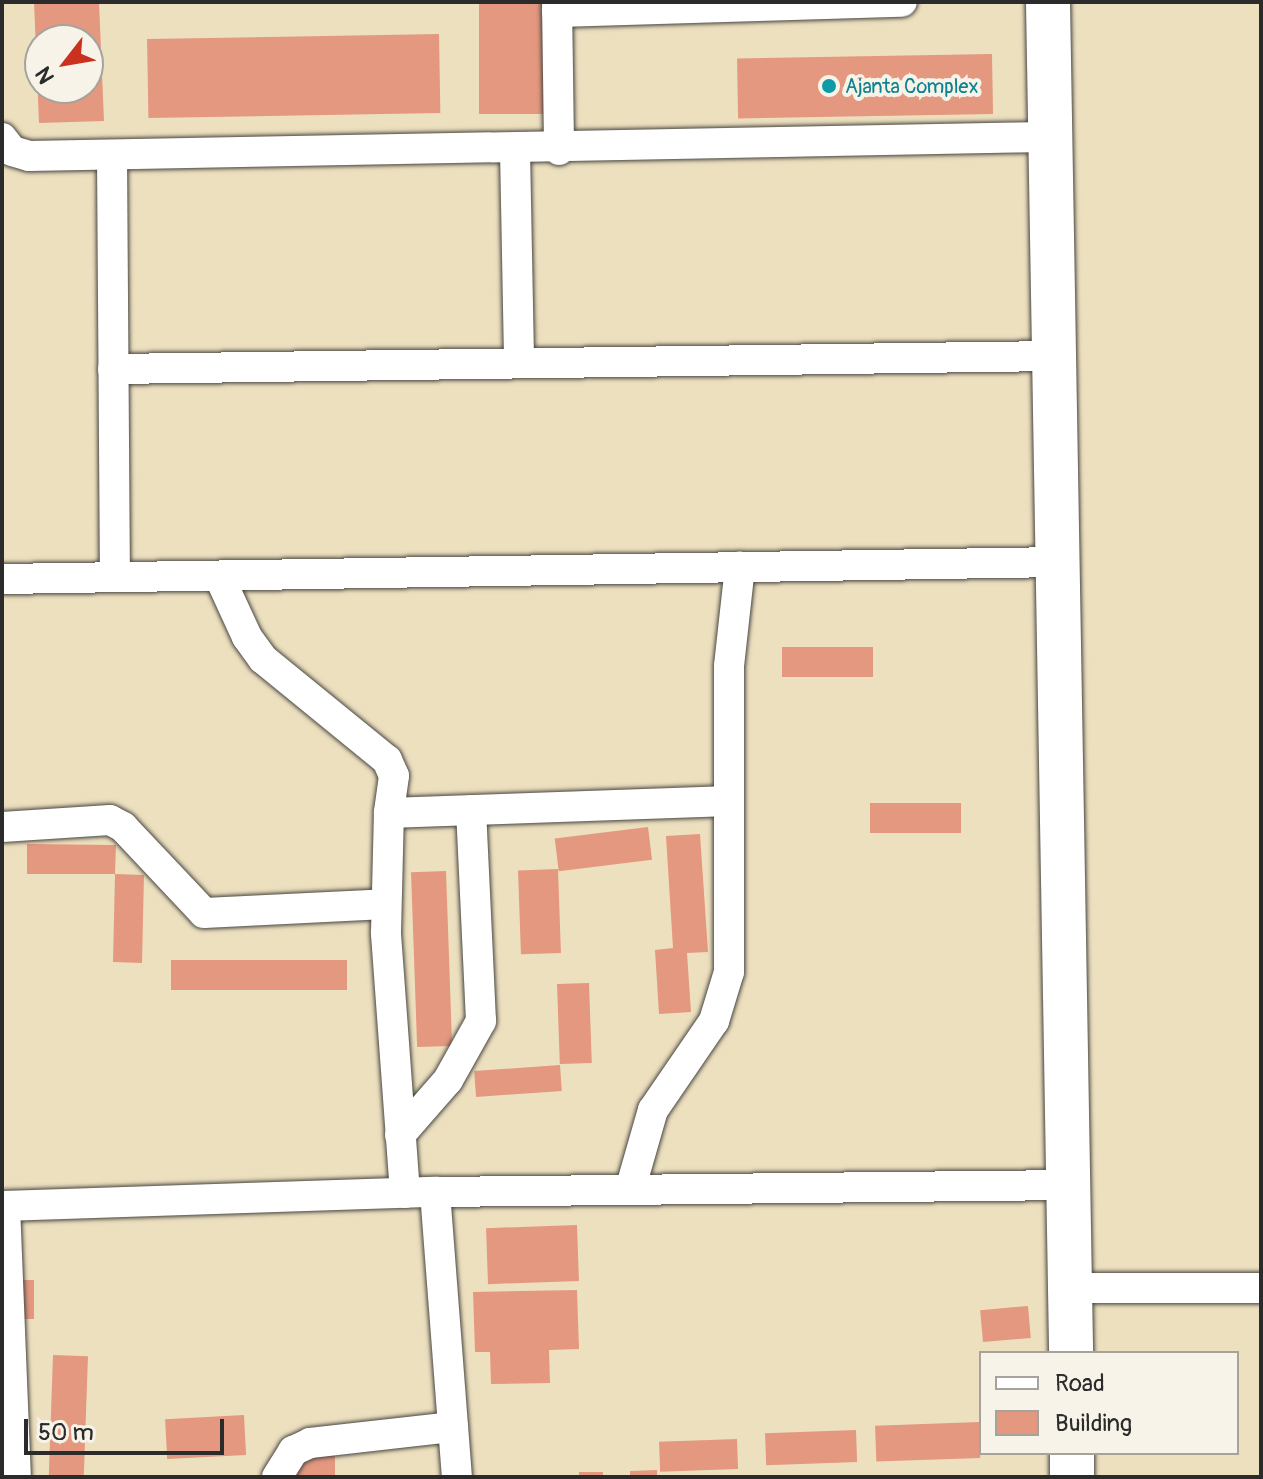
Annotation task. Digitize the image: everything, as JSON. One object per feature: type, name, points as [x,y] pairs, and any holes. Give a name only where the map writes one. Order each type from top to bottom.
[{"type":"street","points":[[559,150],[557,7],[902,2]]},
{"type":"street","points":[[1048,2],[1071,1351]]},
{"type":"street","points":[[2,138],[12,151],[29,156],[559,150],[1050,137]]},
{"type":"street","points":[[515,150],[519,363]]},
{"type":"street","points":[[112,155],[115,577]]},
{"type":"street","points":[[113,369],[1054,356]]},
{"type":"street","points":[[2,579],[1058,562]]},
{"type":"street","points":[[630,1190],[653,1110],[723,999],[729,972],[729,666],[740,567]]},
{"type":"street","points":[[219,576],[247,637],[263,659],[387,760],[394,776],[389,813],[386,904],[400,1135],[420,1193],[453,1427],[457,1477]]},
{"type":"street","points":[[389,813],[729,801]]},
{"type":"street","points":[[400,1135],[448,1080],[481,1021],[471,810]]},
{"type":"street","points":[[2,827],[110,820],[123,827],[204,913],[386,904]]},
{"type":"street","points":[[16,1477],[4,1206],[420,1193],[1069,1185]]},
{"type":"street","points":[[1070,1288],[1261,1288]]},
{"type":"street","points":[[277,1477],[293,1451],[310,1443],[453,1427]]},
{"type":"street","points":[[1072,1455],[1072,1477]]},
{"type":"building","points":[[34,2],[99,2],[100,24],[35,24]]},
{"type":"building","points":[[479,2],[544,2],[544,114],[479,114]]},
{"type":"building","points":[[439,34],[440,113],[148,118],[147,39]]},
{"type":"building","points":[[992,54],[993,114],[738,118],[737,58]]},
{"type":"building","points":[[38,104],[103,104],[104,121],[39,123]]},
{"type":"building","points":[[782,647],[873,647],[873,677],[782,677]]},
{"type":"building","points":[[870,803],[961,803],[961,833],[870,833]]},
{"type":"building","points":[[648,827],[652,860],[559,871],[555,838]]},
{"type":"building","points":[[700,834],[708,952],[687,953],[691,1012],[659,1014],[655,950],[673,948],[666,836]]},
{"type":"building","points":[[27,844],[116,845],[115,874],[27,874]]},
{"type":"building","points":[[558,869],[561,953],[521,954],[518,870]]},
{"type":"building","points":[[446,871],[452,1046],[417,1047],[411,872]]},
{"type":"building","points":[[115,874],[144,875],[142,963],[113,962]]},
{"type":"building","points":[[171,960],[347,960],[347,990],[171,990]]},
{"type":"building","points":[[589,983],[592,1063],[560,1064],[557,984]]},
{"type":"building","points":[[560,1065],[562,1091],[476,1097],[474,1071]]},
{"type":"building","points":[[577,1225],[579,1281],[488,1284],[486,1228]]},
{"type":"building","points":[[2,1280],[34,1280],[34,1319],[2,1319]]},
{"type":"building","points":[[577,1290],[579,1349],[549,1350],[550,1383],[491,1384],[490,1352],[475,1352],[473,1292]]},
{"type":"building","points":[[1028,1306],[1031,1338],[983,1342],[980,1310]]},
{"type":"building","points":[[53,1355],[88,1356],[84,1477],[49,1477]]},
{"type":"building","points":[[244,1415],[246,1455],[167,1459],[165,1419]]},
{"type":"building","points":[[979,1422],[980,1458],[876,1462],[875,1426]]},
{"type":"building","points":[[856,1430],[857,1462],[766,1465],[765,1433]]},
{"type":"building","points":[[737,1439],[738,1469],[660,1472],[659,1442]]},
{"type":"building","points":[[294,1452],[335,1452],[335,1477],[294,1477]]},
{"type":"building","points":[[657,1470],[657,1477],[630,1477],[630,1471]]},
{"type":"building","points":[[579,1472],[603,1472],[603,1477],[579,1477]]},
{"type":"place","name":"Ajanta Complex","points":[[829,86]]}]
